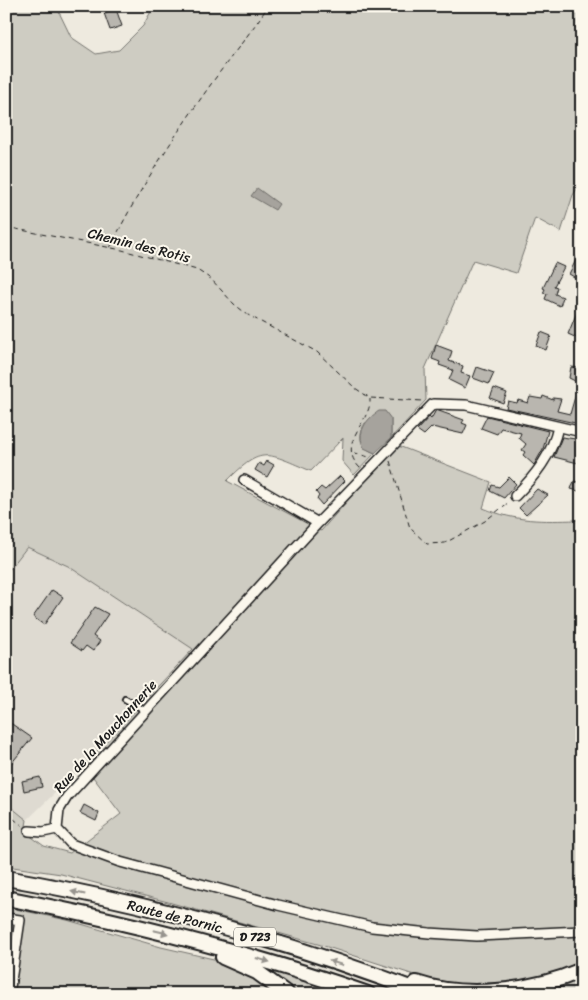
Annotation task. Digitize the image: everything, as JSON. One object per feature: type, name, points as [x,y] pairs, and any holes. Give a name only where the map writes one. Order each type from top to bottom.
[{"type":"highway","name":"Route de Pornic","points":[[6,878],[186,918],[272,942],[426,994]]},
{"type":"highway","name":"Route de Pornic","points":[[6,898],[112,920],[199,942],[368,994]]},
{"type":"highway","points":[[199,942],[212,953],[257,972],[288,994]]},
{"type":"highway","points":[[383,978],[402,978],[446,990],[502,990],[541,984],[582,970]]},
{"type":"street","points":[[433,404],[466,405],[582,432]]},
{"type":"street","name":"Rue de la Mouchonnerie","points":[[57,829],[59,810],[67,796],[318,523],[424,411],[433,404]]},
{"type":"street","points":[[515,496],[548,456],[554,444],[558,427]]},
{"type":"street","points":[[244,480],[318,523]]},
{"type":"street","points":[[29,831],[43,832],[57,829],[71,844],[120,862],[278,905],[372,927],[477,936],[582,931]]},
{"type":"street","points":[[6,918],[20,920],[9,994]]},
{"type":"lane","points":[[125,698],[146,711]]},
{"type":"path","points":[[110,248],[162,159],[208,88],[268,6]]},
{"type":"path","name":"Chemin des Rotis","points":[[6,227],[110,248],[197,270],[210,279],[234,304],[248,315],[317,352],[355,388],[370,398]]},
{"type":"path","points":[[366,473],[357,465],[353,453],[352,438],[371,408],[370,398],[383,401],[414,399],[433,404]]},
{"type":"path","points":[[353,453],[382,457],[391,463],[410,528],[427,544],[445,544],[485,521],[515,496]]},
{"type":"path","points":[[6,813],[29,831]]},
{"type":"shaded area","points":[[6,6],[56,6],[71,37],[96,54],[119,50],[143,26],[154,6],[582,6],[582,182],[573,195],[561,232],[535,218],[516,273],[473,260],[425,369],[426,400],[391,438],[391,419],[365,423],[361,433],[361,441],[366,448],[375,453],[354,475],[342,461],[343,438],[311,471],[285,460],[266,456],[258,457],[249,462],[227,481],[321,531],[396,445],[491,482],[483,508],[495,513],[530,520],[552,521],[577,520],[582,512],[582,994],[507,994],[479,987],[433,981],[321,945],[168,902],[61,874],[6,866],[6,803],[27,820],[25,832],[44,846],[70,853],[121,814],[84,765],[193,649],[68,566],[27,547],[6,574]]},
{"type":"shaded area","points":[[257,188],[279,204],[275,210],[251,196]]},
{"type":"shaded area","points":[[379,411],[385,411],[391,419],[391,438],[375,453],[364,448],[361,437],[366,422]]},
{"type":"shaded area","points":[[27,547],[68,566],[194,649],[84,765],[27,820],[6,803],[6,574]]},
{"type":"shaded area","points":[[6,907],[67,920],[161,947],[288,976],[341,994],[6,994]]},
{"type":"building","points":[[116,9],[122,26],[110,30],[104,13]]},
{"type":"building","points":[[582,248],[582,267],[576,278],[569,274]]},
{"type":"building","points":[[555,263],[564,267],[554,286],[557,287],[555,294],[563,297],[560,306],[545,299],[547,294],[543,293],[545,289],[543,288]]},
{"type":"building","points":[[582,300],[582,327],[577,338],[568,334]]},
{"type":"building","points":[[541,332],[551,336],[546,350],[536,346]]},
{"type":"building","points":[[436,345],[452,351],[449,361],[463,366],[461,373],[470,376],[465,388],[449,380],[453,370],[439,365],[440,362],[432,359]]},
{"type":"building","points":[[477,367],[494,373],[489,384],[473,378]]},
{"type":"building","points":[[571,367],[582,368],[580,424],[506,408],[508,401],[517,403],[518,400],[528,403],[530,397],[542,399],[543,396],[553,400],[553,398],[561,399],[557,411],[570,414],[579,383],[569,378]]},
{"type":"building","points":[[494,388],[507,393],[503,403],[490,398]]},
{"type":"building","points":[[436,410],[464,420],[462,423],[467,425],[463,434],[432,427],[424,435],[417,430],[429,417],[431,419]]},
{"type":"building","points":[[487,416],[548,431],[543,449],[534,465],[523,455],[525,452],[522,450],[526,444],[519,438],[521,433],[501,428],[497,434],[481,428]]},
{"type":"building","points":[[562,437],[582,440],[582,464],[554,457]]},
{"type":"building","points":[[267,461],[274,465],[267,477],[255,470],[259,463],[264,466]]},
{"type":"building","points":[[340,476],[345,481],[322,505],[317,499],[319,496],[316,492],[321,487],[325,490]]},
{"type":"building","points":[[509,477],[516,484],[504,498],[490,491],[492,485],[499,487]]},
{"type":"building","points":[[574,481],[582,483],[582,492],[571,489]]},
{"type":"building","points":[[537,489],[548,495],[526,515],[519,508]]},
{"type":"building","points":[[52,590],[63,597],[44,625],[33,617]]},
{"type":"building","points":[[95,607],[108,614],[93,636],[100,641],[93,651],[86,646],[82,651],[70,643]]},
{"type":"building","points":[[6,720],[32,738],[10,765],[6,761]]},
{"type":"building","points":[[40,777],[42,787],[24,791],[22,781]]},
{"type":"building","points":[[84,805],[99,813],[96,821],[80,813]]}]
